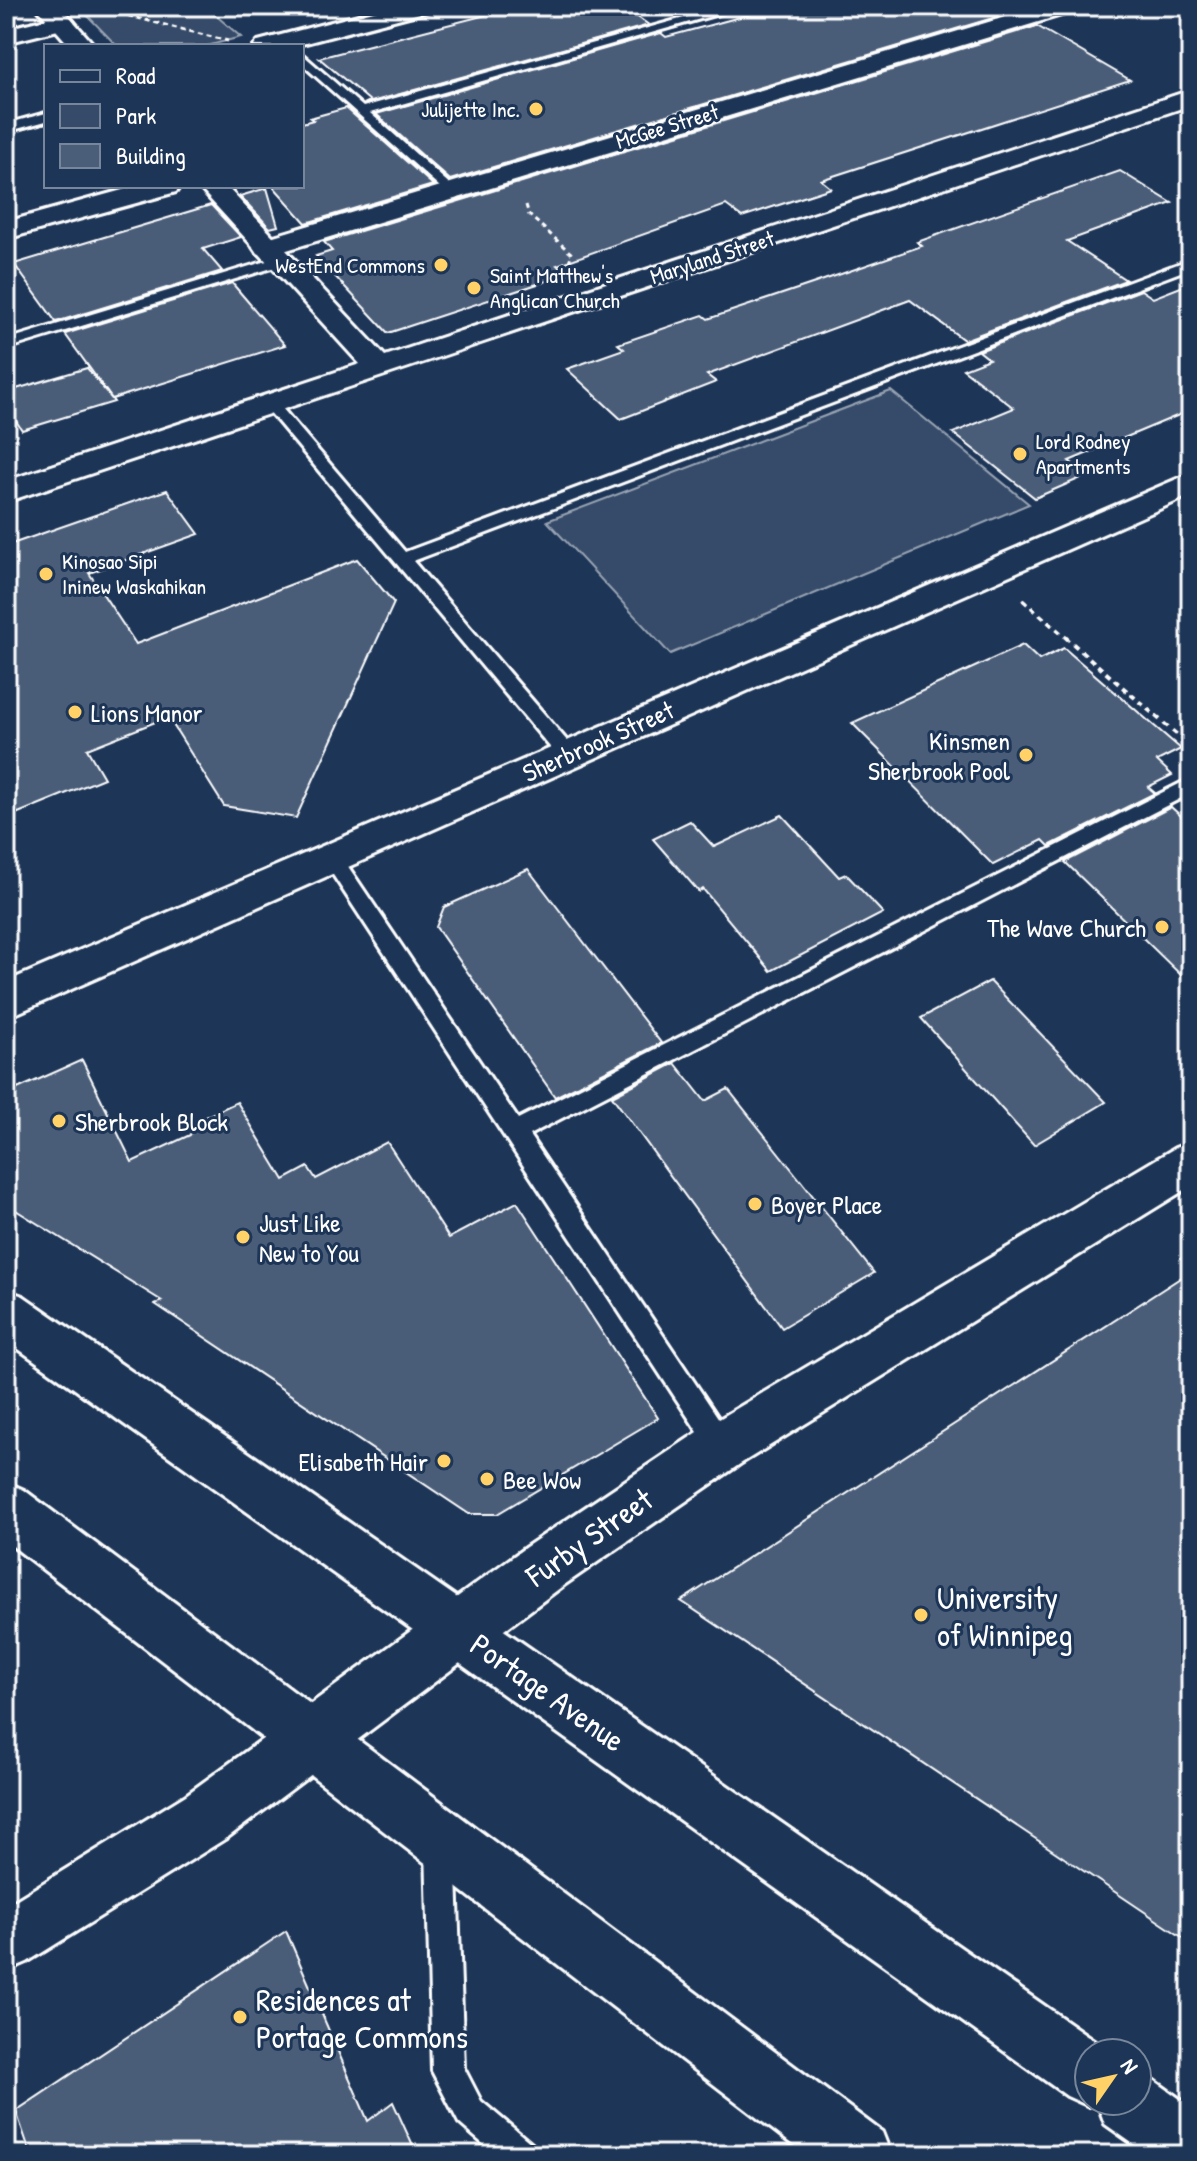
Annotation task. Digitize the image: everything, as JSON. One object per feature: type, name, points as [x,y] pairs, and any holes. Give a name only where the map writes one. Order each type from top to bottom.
[{"type":"main road","points":[[279,44],[420,6]]},
{"type":"main road","name":"McGee Street","points":[[273,254],[449,191],[1067,6]]},
{"type":"main road","points":[[6,36],[56,11],[81,44]]},
{"type":"main road","name":"Maryland Street","points":[[6,492],[1191,97]]},
{"type":"main road","points":[[6,231],[160,188]]},
{"type":"main road","points":[[213,188],[380,368]]},
{"type":"main road","name":"Sherbrook Street","points":[[6,1001],[1191,483]]},
{"type":"main road","name":"Furby Street","points":[[6,1941],[207,1816],[545,1566],[722,1446],[1191,1162]]},
{"type":"main road","name":"Portage Avenue","points":[[6,1312],[1073,2063]]},
{"type":"main road","points":[[6,1508],[859,2155]]},
{"type":"main road","points":[[1150,2117],[1191,2146]]},
{"type":"lane","points":[[362,111],[740,6]]},
{"type":"lane","points":[[304,60],[449,191]]},
{"type":"lane","points":[[6,128],[44,118]]},
{"type":"lane","points":[[6,345],[273,254]]},
{"type":"lane","points":[[403,559],[1191,263]]},
{"type":"lane","points":[[271,404],[567,754]]},
{"type":"lane","points":[[512,1133],[1191,785]]},
{"type":"lane","points":[[332,858],[722,1446]]},
{"type":"lane","points":[[441,1838],[448,2071],[470,2112],[521,2155]]},
{"type":"path","points":[[90,6],[233,42],[279,44]]},
{"type":"path","points":[[494,178],[530,207],[529,215],[572,254],[569,261],[577,269]]},
{"type":"path","points":[[989,570],[1191,747]]},
{"type":"green space","points":[[205,6],[241,37],[215,44],[115,44],[80,8]]},
{"type":"green space","points":[[891,391],[1029,504],[670,654],[547,521]]},
{"type":"building","points":[[521,6],[622,6],[649,25],[364,104],[370,101],[319,58]]},
{"type":"building","points":[[781,6],[1003,6],[1013,12],[450,180],[376,114],[661,33],[666,37]]},
{"type":"building","points":[[1037,26],[1130,80],[821,180],[831,188],[742,217],[726,205],[557,265],[568,274],[388,333],[316,256],[332,251],[324,242]]},
{"type":"building","points":[[346,108],[433,185],[306,223],[275,188],[304,188],[304,122],[313,120],[310,118]]},
{"type":"building","points":[[1120,171],[1172,203],[1067,241],[1126,280],[964,340],[910,300],[707,375],[716,382],[621,419],[567,369],[624,349],[618,344],[703,315],[708,319],[815,283],[922,246],[917,242]]},
{"type":"building","points":[[267,188],[278,226],[270,228],[240,196]]},
{"type":"building","points":[[211,205],[241,237],[203,249],[222,271],[56,322],[14,264]]},
{"type":"building","points":[[232,283],[285,345],[112,399],[65,334]]},
{"type":"building","points":[[1191,283],[1191,410],[1069,461],[1088,475],[1035,498],[953,433],[1014,408],[963,369],[989,359],[979,351],[1141,290],[1153,298]]},
{"type":"building","points":[[87,368],[114,402],[22,430],[6,406],[6,392]]},
{"type":"building","points":[[167,490],[199,534],[89,573],[136,644],[357,559],[394,603],[296,818],[224,806],[168,717],[87,749],[104,778],[6,818],[6,546]]},
{"type":"building","name":"Kinsmen Sherbrook Pool","points":[[1023,645],[1039,660],[1064,648],[1181,749],[1157,761],[1172,775],[1148,787],[1155,793],[1049,846],[1043,840],[993,865],[852,723]]},
{"type":"building","name":"The Wave Church","points":[[1171,807],[1191,825],[1191,985],[1065,862]]},
{"type":"building","points":[[782,815],[839,877],[846,874],[883,913],[771,971],[703,889],[699,892],[653,839],[690,821],[714,847]]},
{"type":"building","points":[[528,869],[661,1043],[555,1097],[436,927],[444,907]]},
{"type":"building","points":[[990,981],[1106,1102],[1034,1145],[921,1018]]},
{"type":"building","points":[[82,1060],[132,1162],[190,1135],[194,1122],[237,1102],[284,1180],[308,1167],[316,1179],[387,1142],[449,1238],[517,1202],[658,1418],[497,1514],[469,1514],[155,1304],[162,1301],[6,1204],[6,1094]]},
{"type":"building","name":"Boyer Place","points":[[675,1063],[705,1101],[728,1089],[874,1273],[782,1328],[612,1096]]},
{"type":"building","name":"University of Winnipeg","points":[[1191,1271],[1191,1943],[681,1601]]},
{"type":"building","name":"Residences at Portage Commons","points":[[286,1931],[368,2121],[393,2102],[417,2155],[31,2155],[16,2111]]},
{"type":"place","name":"Julijette Inc.","points":[[536,109]]},
{"type":"place","name":"WestEnd Commons","points":[[441,265]]},
{"type":"place","name":"Saint Matthew's Anglican Church","points":[[474,288]]},
{"type":"place","name":"Lord Rodney Apartments","points":[[1020,454]]},
{"type":"place","name":"Kinosao Sipi Ininew Waskahikan","points":[[46,574]]},
{"type":"place","name":"Lions Manor","points":[[75,712]]},
{"type":"place","name":"Kinsmen Sherbrook Pool","points":[[1026,755]]},
{"type":"place","name":"The Wave Church","points":[[1162,927]]},
{"type":"place","name":"Sherbrook Block","points":[[59,1121]]},
{"type":"place","name":"Boyer Place","points":[[755,1204]]},
{"type":"place","name":"Just Like New to You","points":[[243,1237]]},
{"type":"place","name":"Elisabeth Hair","points":[[444,1461]]},
{"type":"place","name":"Bee Wow","points":[[487,1479]]},
{"type":"place","name":"University of Winnipeg","points":[[921,1615]]},
{"type":"place","name":"Residences at Portage Commons","points":[[240,2017]]}]
